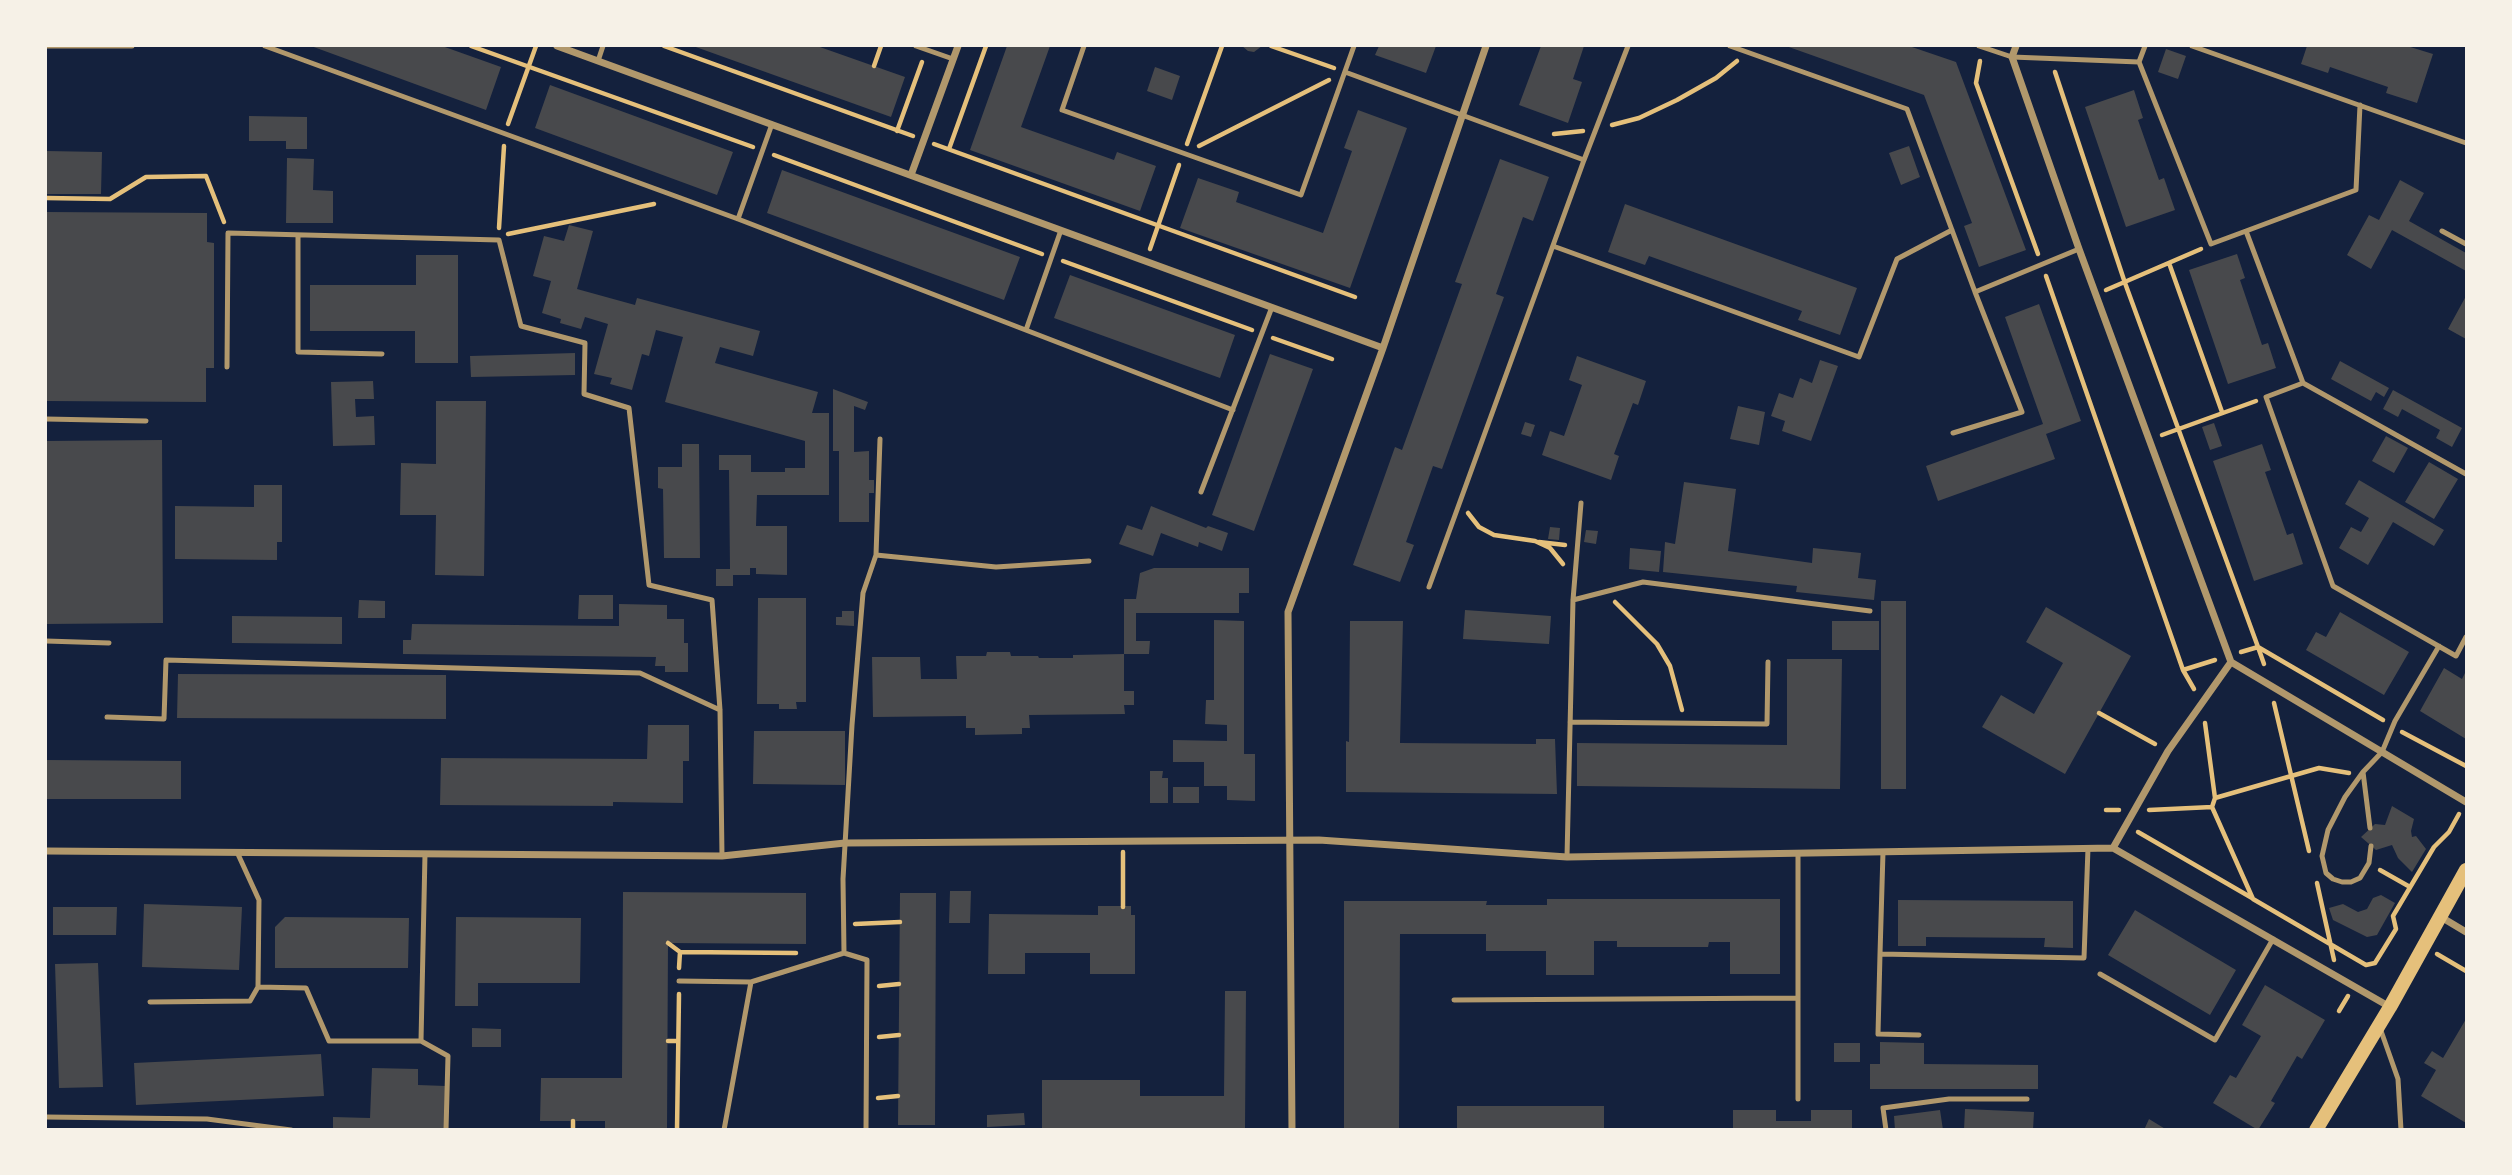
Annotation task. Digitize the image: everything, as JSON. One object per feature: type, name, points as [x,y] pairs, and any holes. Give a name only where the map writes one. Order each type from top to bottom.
[{"type":"main road","points":[[2316,1129],[2390,1007],[2466,870]]},
{"type":"street","points":[[557,46],[1383,348]]},
{"type":"street","points":[[911,175],[958,46]]},
{"type":"street","points":[[1292,1129],[1288,612],[1383,348],[1486,46]]},
{"type":"street","points":[[2016,46],[2012,57],[2079,249],[2230,659],[2271,687],[2466,802]]},
{"type":"street","points":[[2113,848],[2168,751],[2230,659]]},
{"type":"street","points":[[46,850],[722,856],[845,843],[1288,840],[1567,857],[2113,848],[2390,1007]]},
{"type":"street","points":[[2441,917],[2466,932]]},
{"type":"lane","points":[[46,46],[132,46]]},
{"type":"lane","points":[[265,46],[738,219],[1233,410]]},
{"type":"lane","points":[[598,61],[603,46]]},
{"type":"lane","points":[[916,46],[953,59]]},
{"type":"lane","points":[[1084,46],[1062,110],[1301,195],[1354,46]]},
{"type":"lane","points":[[1429,587],[1628,46]]},
{"type":"lane","points":[[1731,46],[1749,49],[1907,109],[2022,412],[1953,433]]},
{"type":"lane","points":[[1981,46],[2012,57],[2139,62]]},
{"type":"lane","points":[[2145,46],[2139,62],[2211,244],[2356,190],[2360,105]]},
{"type":"lane","points":[[2192,46],[2466,143]]},
{"type":"lane","points":[[1345,72],[1584,160]]},
{"type":"lane","points":[[738,219],[772,124]]},
{"type":"lane","points":[[1026,330],[1061,230]]},
{"type":"lane","points":[[1553,246],[1859,357],[1897,259],[1952,230]]},
{"type":"lane","points":[[2442,230],[2466,244]]},
{"type":"lane","points":[[2246,231],[2303,383],[2466,474]]},
{"type":"lane","points":[[227,368],[228,233],[499,240],[521,326],[585,344],[584,394],[629,408],[649,585],[712,600],[720,710],[722,856]]},
{"type":"lane","points":[[298,234],[298,352],[382,354]]},
{"type":"lane","points":[[1975,292],[2079,249]]},
{"type":"lane","points":[[1201,492],[1272,307]]},
{"type":"lane","points":[[2303,383],[2266,397],[2333,586],[2456,656],[2466,637]]},
{"type":"lane","points":[[46,419],[146,421]]},
{"type":"lane","points":[[844,953],[845,843],[863,593],[876,555],[880,439]]},
{"type":"lane","points":[[1567,857],[1573,600],[1581,503]]},
{"type":"lane","points":[[876,555],[996,567],[1089,561]]},
{"type":"lane","points":[[1573,600],[1643,582],[1870,611]]},
{"type":"lane","points":[[46,641],[109,643]]},
{"type":"lane","points":[[2371,846],[2369,863],[2360,878],[2342,882],[2326,873],[2322,856],[2328,830],[2345,797],[2382,752],[2393,727],[2439,646]]},
{"type":"lane","points":[[107,717],[164,719],[166,660],[640,673],[720,710]]},
{"type":"lane","points":[[1570,722],[1767,724],[1768,662]]},
{"type":"lane","points":[[2362,774],[2370,828]]},
{"type":"lane","points":[[1881,954],[2084,958],[2088,848]]},
{"type":"lane","points":[[150,1002],[250,1000],[258,987],[259,900],[236,852]]},
{"type":"lane","points":[[1883,852],[1878,1034],[1919,1035]]},
{"type":"lane","points":[[1798,853],[1798,1099]]},
{"type":"lane","points":[[421,1041],[425,854]]},
{"type":"lane","points":[[2100,974],[2215,1040],[2273,939]]},
{"type":"lane","points":[[679,981],[751,982],[844,953],[867,960],[866,1129]]},
{"type":"lane","points":[[724,1129],[751,982]]},
{"type":"lane","points":[[258,987],[306,988],[329,1041],[421,1041],[448,1056],[446,1129]]},
{"type":"lane","points":[[1454,1000],[1798,998]]},
{"type":"lane","points":[[2379,1025],[2398,1079],[2401,1129]]},
{"type":"lane","points":[[1886,1129],[1884,1108],[1949,1099],[2027,1100]]},
{"type":"lane","points":[[46,1117],[207,1119],[249,1127],[291,1129]]},
{"type":"lane","points":[[207,1119],[208,1129]]},
{"type":"path","points":[[471,46],[1332,359]]},
{"type":"path","points":[[499,240],[505,134],[536,46]]},
{"type":"path","points":[[664,46],[1354,297]]},
{"type":"path","points":[[874,66],[881,46]]},
{"type":"path","points":[[949,149],[986,46]]},
{"type":"path","points":[[1271,46],[1345,72]]},
{"type":"path","points":[[1981,46],[1976,83],[2183,670],[2203,702],[2215,798],[2212,807],[2106,810],[2126,826],[2253,899]]},
{"type":"path","points":[[897,131],[926,49]]},
{"type":"path","points":[[1521,137],[1595,130],[1639,118],[1716,78],[1749,49]]},
{"type":"path","points":[[2050,59],[2125,283],[2258,647],[2271,687],[2309,853]]},
{"type":"path","points":[[1184,153],[1345,72]]},
{"type":"path","points":[[46,198],[110,200],[146,177],[206,176],[228,233]]},
{"type":"path","points":[[499,240],[511,232],[681,198]]},
{"type":"path","points":[[2095,294],[2211,244]]},
{"type":"path","points":[[2169,263],[2222,412]]},
{"type":"path","points":[[2149,440],[2266,397]]},
{"type":"path","points":[[1460,501],[1479,527],[1494,535],[1577,547]]},
{"type":"path","points":[[1535,541],[1550,548],[1561,561],[1574,587]]},
{"type":"path","points":[[1604,592],[1657,644],[1670,666],[1685,723]]},
{"type":"path","points":[[2183,670],[2230,659],[2258,647]]},
{"type":"path","points":[[2258,647],[2393,727],[2466,766]]},
{"type":"path","points":[[2099,713],[2168,751]]},
{"type":"path","points":[[2215,798],[2319,768],[2362,774]]},
{"type":"path","points":[[1123,906],[1124,841]]},
{"type":"path","points":[[2389,875],[2410,887]]},
{"type":"path","points":[[2316,880],[2332,945],[2336,975]]},
{"type":"path","points":[[845,924],[900,922]]},
{"type":"path","points":[[668,943],[680,952],[806,953]]},
{"type":"path","points":[[702,944],[702,953]]},
{"type":"path","points":[[767,944],[767,953]]},
{"type":"path","points":[[2424,947],[2466,971]]},
{"type":"path","points":[[677,1129],[680,952]]},
{"type":"path","points":[[668,1041],[678,1041]]},
{"type":"path","points":[[573,1121],[573,1129]]},
{"type":"building","points":[[311,46],[442,46],[501,67],[486,110]]},
{"type":"building","points":[[693,46],[817,46],[905,77],[891,117]]},
{"type":"building","points":[[1007,46],[1050,46],[1021,127],[1114,160],[1117,152],[1156,166],[1140,211],[970,150]]},
{"type":"building","points":[[1242,46],[1262,46],[1254,52]]},
{"type":"building","points":[[1379,46],[1436,46],[1426,73],[1375,55]]},
{"type":"building","points":[[1541,46],[1584,46],[1573,79],[1582,82],[1568,123],[1519,105]]},
{"type":"building","points":[[1786,46],[1909,46],[1956,62],[2026,250],[1979,267],[1964,226],[1972,223],[1924,95]]},
{"type":"building","points":[[2307,46],[2407,46],[2433,54],[2417,103],[2386,93],[2388,87],[2330,67],[2328,73],[2301,64]]},
{"type":"building","points":[[2166,49],[2186,56],[2178,79],[2158,72]]},
{"type":"building","points":[[1155,67],[1180,76],[1172,100],[1147,91]]},
{"type":"building","points":[[550,85],[733,152],[717,195],[535,128]]},
{"type":"building","points":[[2134,90],[2143,118],[2138,120],[2159,180],[2164,178],[2175,210],[2126,227],[2085,107]]},
{"type":"building","points":[[1358,110],[1407,128],[1350,288],[1180,228],[1198,178],[1239,192],[1236,202],[1323,233],[1352,151],[1344,148]]},
{"type":"building","points":[[249,116],[307,117],[307,149],[286,149],[286,141],[249,141]]},
{"type":"building","points":[[1909,146],[1920,177],[1901,185],[1889,153]]},
{"type":"building","points":[[46,151],[102,152],[101,194],[46,194]]},
{"type":"building","points":[[287,158],[314,159],[313,190],[333,191],[333,223],[286,223]]},
{"type":"building","points":[[1500,159],[1549,177],[1533,221],[1523,217],[1496,294],[1504,297],[1442,469],[1433,466],[1406,542],[1414,545],[1400,582],[1353,565],[1395,447],[1402,450],[1462,284],[1455,282]]},
{"type":"building","points":[[782,170],[1020,257],[1004,300],[767,213]]},
{"type":"building","points":[[2400,180],[2424,193],[2409,221],[2466,253],[2466,271],[2392,230],[2371,269],[2347,255],[2369,215],[2379,220]]},
{"type":"building","points":[[1625,204],[1857,288],[1840,335],[1798,320],[1802,311],[1649,256],[1645,265],[1608,252]]},
{"type":"building","points":[[46,212],[207,213],[207,242],[214,243],[214,368],[206,368],[206,402],[46,401]]},
{"type":"building","points":[[569,225],[593,231],[577,289],[635,305],[637,298],[760,331],[753,356],[720,347],[715,363],[818,392],[812,413],[829,413],[829,495],[757,495],[756,526],[787,526],[787,575],[756,574],[756,568],[750,568],[750,575],[733,575],[733,586],[716,586],[716,569],[730,569],[729,470],[719,470],[719,455],[751,455],[751,472],[785,472],[785,468],[805,468],[805,441],[665,402],[683,337],[656,330],[649,356],[642,354],[632,390],[610,384],[612,378],[594,374],[608,324],[585,317],[581,329],[560,323],[561,319],[542,313],[551,281],[533,276],[544,236],[564,241]]},
{"type":"building","points":[[2237,254],[2245,278],[2240,280],[2262,345],[2268,343],[2276,368],[2228,384],[2189,270]]},
{"type":"building","points":[[416,255],[458,255],[458,363],[415,363],[415,331],[310,331],[310,285],[416,285]]},
{"type":"building","points":[[1070,275],[1235,335],[1220,378],[1054,318]]},
{"type":"building","points":[[2466,296],[2466,339],[2448,329]]},
{"type":"building","points":[[2039,304],[2081,421],[2046,434],[2055,459],[1938,501],[1926,466],[2043,424],[2005,317]]},
{"type":"building","points":[[575,353],[575,375],[471,377],[470,356]]},
{"type":"building","points":[[1270,354],[1313,369],[1254,531],[1212,515]]},
{"type":"building","points":[[1577,356],[1646,381],[1638,405],[1633,403],[1614,454],[1619,456],[1611,480],[1542,455],[1550,431],[1564,436],[1582,385],[1569,380]]},
{"type":"building","points":[[1820,360],[1838,366],[1811,441],[1782,431],[1785,421],[1771,416],[1779,393],[1793,398],[1800,378],[1812,383]]},
{"type":"building","points":[[2340,361],[2389,388],[2384,397],[2376,392],[2371,401],[2331,379]]},
{"type":"building","points":[[373,381],[374,399],[355,399],[356,417],[374,416],[375,445],[333,446],[331,382]]},
{"type":"building","points":[[833,389],[868,402],[865,410],[854,406],[854,452],[869,451],[869,480],[874,480],[874,493],[869,493],[869,522],[839,522],[839,451],[833,451]]},
{"type":"building","points":[[2393,390],[2462,428],[2452,447],[2436,438],[2440,430],[2402,409],[2398,417],[2383,409]]},
{"type":"building","points":[[436,401],[486,401],[484,576],[435,575],[436,515],[400,515],[401,463],[436,464]]},
{"type":"building","points":[[1738,406],[1765,412],[1759,445],[1730,439]]},
{"type":"building","points":[[1525,422],[1535,425],[1531,437],[1521,434]]},
{"type":"building","points":[[2214,423],[2222,446],[2210,450],[2202,427]]},
{"type":"building","points":[[2386,436],[2408,448],[2394,473],[2372,461]]},
{"type":"building","points":[[162,440],[163,623],[46,624],[46,441]]},
{"type":"building","points":[[682,444],[699,444],[700,558],[664,558],[663,489],[658,488],[658,467],[682,467]]},
{"type":"building","points":[[2262,444],[2271,470],[2265,472],[2287,535],[2293,533],[2303,564],[2254,581],[2213,461]]},
{"type":"building","points":[[2429,462],[2458,479],[2434,519],[2405,502]]},
{"type":"building","points":[[2359,480],[2444,530],[2434,546],[2393,522],[2368,565],[2339,548],[2351,527],[2361,532],[2369,518],[2345,504]]},
{"type":"building","points":[[1684,482],[1736,489],[1728,551],[1812,563],[1813,548],[1861,553],[1858,578],[1876,580],[1874,600],[1796,592],[1797,586],[1663,572],[1665,542],[1675,544]]},
{"type":"building","points":[[254,485],[282,485],[282,542],[277,542],[277,560],[175,559],[175,506],[254,507]]},
{"type":"building","points":[[1151,506],[1206,528],[1208,526],[1228,533],[1222,551],[1199,542],[1198,547],[1161,533],[1153,556],[1119,544],[1127,525],[1142,530]]},
{"type":"building","points":[[1550,527],[1560,528],[1559,540],[1548,539]]},
{"type":"building","points":[[1586,530],[1598,531],[1596,544],[1584,542]]},
{"type":"building","points":[[1630,548],[1661,551],[1659,572],[1629,569]]},
{"type":"building","points":[[1154,568],[1249,568],[1249,593],[1239,593],[1239,613],[1136,613],[1136,641],[1150,641],[1149,654],[1124,654],[1124,599],[1136,599],[1140,573]]},
{"type":"building","points":[[579,595],[613,595],[613,619],[578,619]]},
{"type":"building","points":[[758,598],[806,598],[806,702],[796,702],[797,709],[779,709],[779,704],[757,704]]},
{"type":"building","points":[[359,600],[385,601],[385,618],[358,618]]},
{"type":"building","points":[[1881,601],[1906,601],[1906,789],[1881,789]]},
{"type":"building","points":[[619,604],[667,605],[667,619],[684,619],[684,643],[688,643],[688,672],[665,672],[665,666],[655,666],[656,657],[403,654],[403,640],[411,640],[412,624],[619,626]]},
{"type":"building","points":[[2046,607],[2131,656],[2065,774],[1982,727],[2001,695],[2034,714],[2063,663],[2026,642]]},
{"type":"building","points":[[1465,610],[1551,616],[1549,644],[1463,639]]},
{"type":"building","points":[[842,611],[854,611],[854,626],[836,625],[836,617],[842,617]]},
{"type":"building","points":[[2340,612],[2409,652],[2384,695],[2306,650],[2316,632],[2326,637]]},
{"type":"building","points":[[232,616],[342,617],[342,644],[232,643]]},
{"type":"building","points":[[1214,620],[1244,621],[1244,754],[1255,754],[1255,801],[1227,800],[1227,786],[1204,786],[1204,762],[1173,762],[1173,740],[1227,741],[1227,725],[1205,724],[1206,700],[1214,700]]},
{"type":"building","points":[[1350,621],[1403,621],[1400,743],[1536,744],[1536,739],[1555,739],[1557,794],[1346,792]]},
{"type":"building","points":[[1832,621],[1879,621],[1879,650],[1832,650]]},
{"type":"building","points":[[987,652],[1010,652],[1011,656],[1039,658],[1124,654],[1124,691],[1134,691],[1134,705],[1124,705],[1125,714],[1029,715],[1030,728],[1022,728],[1022,734],[975,735],[975,728],[966,728],[966,716],[873,717],[872,657],[920,657],[921,679],[957,679],[956,656],[986,656]]},
{"type":"building","points":[[1787,659],[1842,659],[1840,789],[1577,786],[1577,743],[1787,745]]},
{"type":"building","points":[[2444,668],[2462,679],[2466,671],[2466,739],[2420,711]]},
{"type":"building","points":[[178,674],[446,675],[446,719],[177,718]]},
{"type":"building","points":[[648,725],[689,725],[689,761],[683,761],[683,803],[613,802],[613,806],[440,805],[441,758],[647,759]]},
{"type":"building","points":[[754,731],[845,731],[845,785],[753,784]]},
{"type":"building","points":[[46,760],[181,761],[181,799],[46,799]]},
{"type":"building","points":[[1150,771],[1163,771],[1162,778],[1168,778],[1168,803],[1150,803]]},
{"type":"building","points":[[1173,787],[1199,787],[1199,803],[1173,803]]},
{"type":"building","points":[[2392,806],[2414,819],[2412,837],[2416,836],[2426,849],[2412,872],[2398,858],[2392,845],[2376,850],[2361,837],[2375,824],[2385,825]]},
{"type":"building","points":[[950,891],[971,891],[970,923],[949,923]]},
{"type":"building","points":[[623,892],[806,893],[806,944],[668,943],[667,1130],[605,1130],[605,1121],[540,1121],[541,1078],[622,1078]]},
{"type":"building","points":[[900,893],[936,893],[935,1125],[898,1125]]},
{"type":"building","points":[[2381,895],[2395,903],[2377,935],[2367,937],[2333,920],[2329,908],[2343,904],[2358,912],[2367,909],[2373,898]]},
{"type":"building","points":[[1547,899],[1780,899],[1780,974],[1730,974],[1730,942],[1709,942],[1708,947],[1617,947],[1617,941],[1594,941],[1594,975],[1546,975],[1546,951],[1486,951],[1486,934],[1400,934],[1399,1130],[1344,1130],[1344,901],[1487,901],[1486,905],[1547,905]]},
{"type":"building","points":[[1898,900],[2073,901],[2073,948],[2044,947],[2045,938],[1926,937],[1926,946],[1898,946]]},
{"type":"building","points":[[144,904],[242,907],[239,970],[142,967]]},
{"type":"building","points":[[1098,906],[1131,906],[1131,915],[1135,915],[1135,974],[1090,974],[1090,953],[1025,953],[1025,974],[988,974],[989,914],[1098,915]]},
{"type":"building","points":[[53,907],[117,907],[116,935],[53,935]]},
{"type":"building","points":[[2135,910],[2236,970],[2210,1015],[2108,955]]},
{"type":"building","points":[[285,917],[409,918],[408,968],[275,968],[275,927]]},
{"type":"building","points":[[456,917],[581,918],[580,983],[478,983],[478,1006],[455,1006]]},
{"type":"building","points":[[98,963],[103,1087],[59,1088],[55,964]]},
{"type":"building","points":[[2265,985],[2325,1020],[2302,1059],[2297,1056],[2271,1101],[2275,1103],[2258,1130],[2213,1103],[2230,1075],[2236,1078],[2261,1036],[2242,1025]]},
{"type":"building","points":[[1225,991],[1246,991],[1245,1128],[1042,1130],[1042,1080],[1140,1080],[1140,1096],[1224,1096]]},
{"type":"building","points":[[2466,1019],[2466,1123],[2421,1096],[2436,1070],[2424,1063],[2432,1051],[2443,1058]]},
{"type":"building","points":[[472,1028],[501,1029],[501,1047],[472,1047]]},
{"type":"building","points":[[1880,1042],[1924,1043],[1924,1064],[2038,1065],[2038,1089],[1870,1089],[1870,1064],[1880,1064]]},
{"type":"building","points":[[1834,1043],[1860,1043],[1860,1062],[1834,1062]]},
{"type":"building","points":[[321,1054],[324,1096],[136,1105],[134,1063]]},
{"type":"building","points":[[372,1068],[418,1069],[418,1085],[446,1086],[445,1130],[333,1130],[333,1117],[370,1118]]},
{"type":"building","points":[[1457,1106],[1604,1106],[1604,1130],[1457,1130]]},
{"type":"building","points":[[1965,1109],[2034,1112],[2033,1130],[1964,1130]]},
{"type":"building","points":[[1733,1110],[1776,1110],[1776,1121],[1811,1121],[1811,1110],[1852,1110],[1852,1130],[1733,1130]]},
{"type":"building","points":[[1940,1110],[1943,1130],[1895,1130],[1894,1116]]},
{"type":"building","points":[[1024,1113],[1025,1125],[987,1127],[987,1115]]},
{"type":"building","points":[[2149,1119],[2167,1130],[2144,1130]]}]
